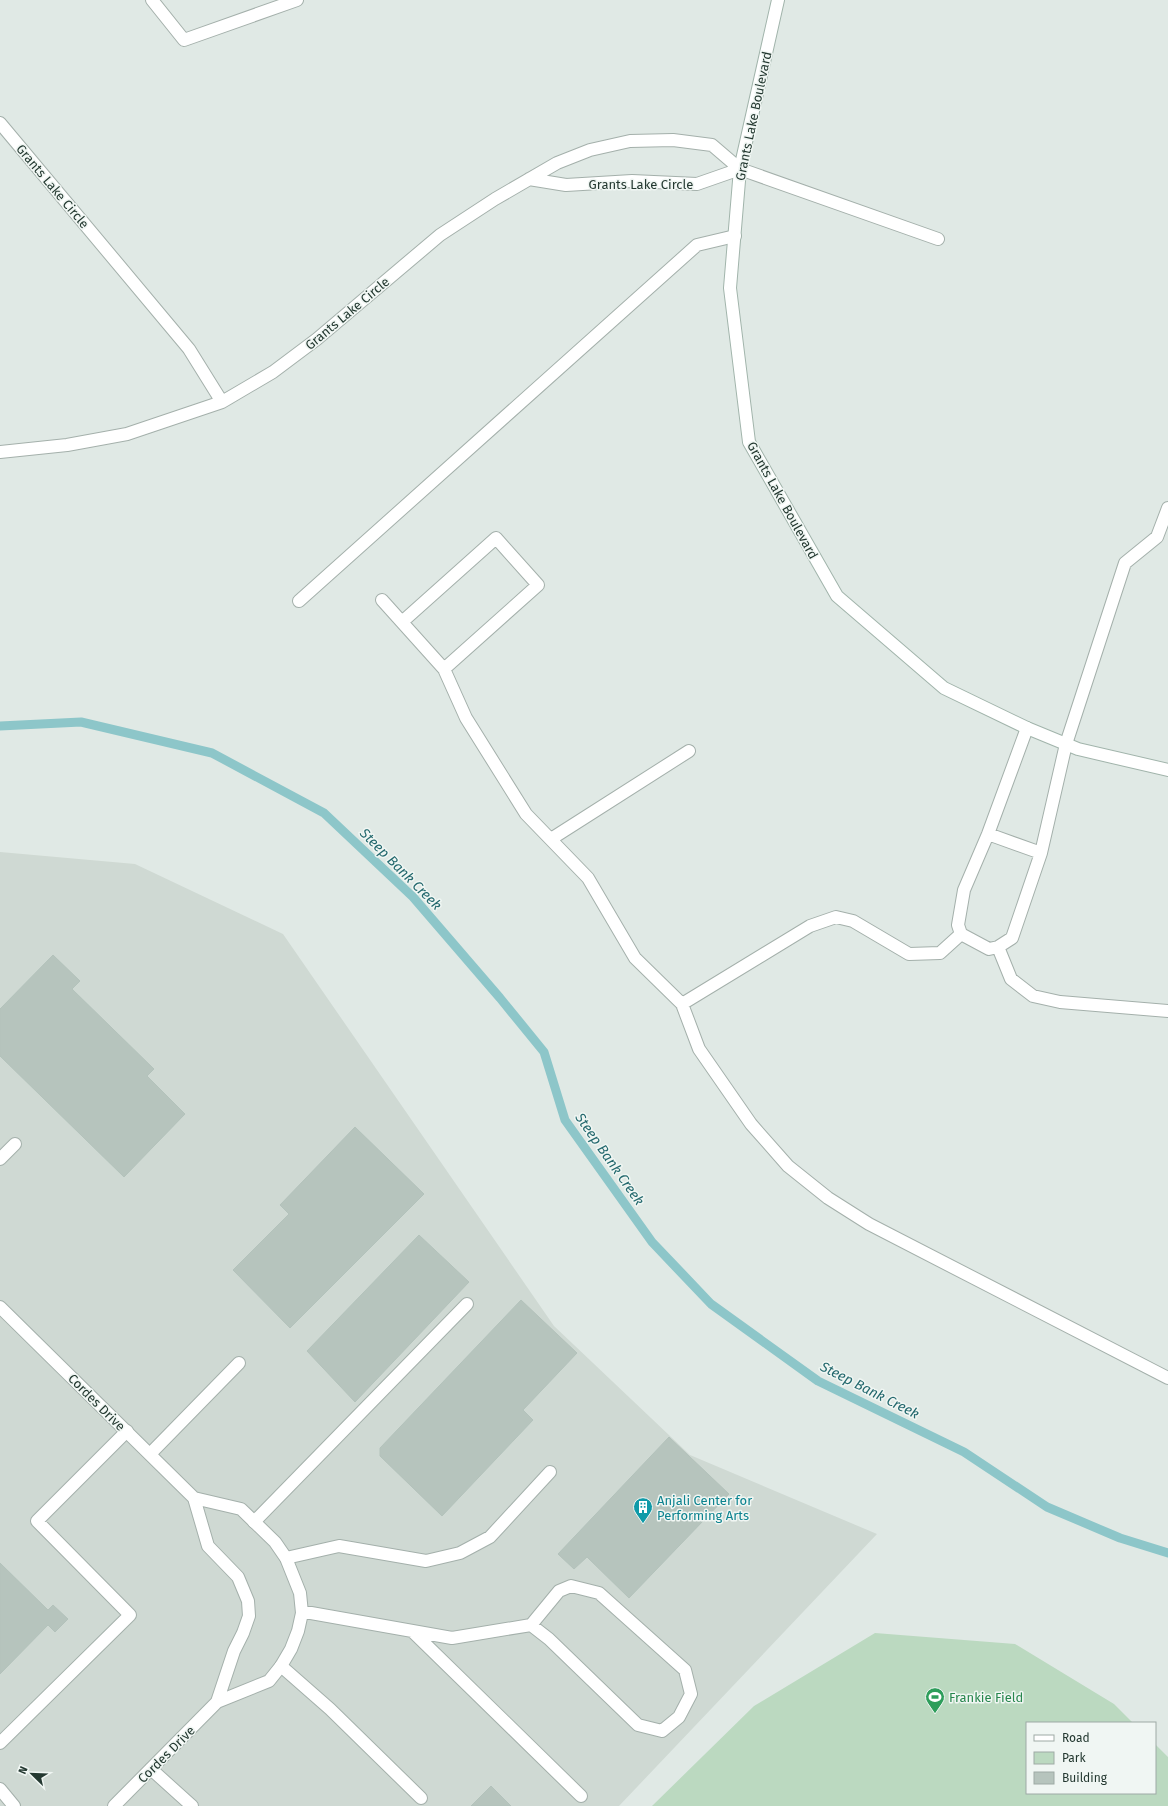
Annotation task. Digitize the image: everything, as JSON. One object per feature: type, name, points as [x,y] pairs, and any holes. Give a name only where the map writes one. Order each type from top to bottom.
[{"type":"street","points":[[152,0],[184,40],[297,0]]},
{"type":"street","name":"Grants Lake Boulevard","points":[[778,0],[740,169],[730,288],[749,442],[836,596],[944,688],[1027,728],[1078,749],[1168,770]]},
{"type":"street","name":"Grants Lake Circle","points":[[0,123],[189,349],[222,402]]},
{"type":"street","name":"Grants Lake Circle","points":[[0,452],[67,445],[127,434],[222,402],[273,372],[317,339],[440,235],[557,163],[590,150],[630,141],[673,140],[712,145],[740,169]]},
{"type":"street","points":[[740,169],[938,239]]},
{"type":"street","name":"Grants Lake Circle","points":[[529,179],[566,185],[632,181],[697,184],[740,169]]},
{"type":"street","points":[[299,601],[697,245],[735,236]]},
{"type":"street","points":[[1027,728],[988,834],[964,890],[958,926],[961,934],[990,949],[998,947],[1012,938],[1041,853],[1066,744],[1125,563],[1157,537],[1168,508]]},
{"type":"street","points":[[402,622],[496,538],[538,585],[444,669]]},
{"type":"street","points":[[382,600],[444,669],[466,718],[526,814],[588,878],[635,958],[682,1004],[699,1049],[751,1124],[788,1166],[828,1198],[883,1231],[1168,1378]]},
{"type":"street","points":[[551,839],[689,751]]},
{"type":"street","points":[[988,834],[1041,853]]},
{"type":"street","points":[[682,1004],[810,926],[836,917],[853,921],[909,954],[940,953],[961,934]]},
{"type":"street","points":[[998,947],[1011,979],[1033,996],[1060,1002],[1168,1011]]},
{"type":"street","points":[[0,1159],[14,1144]]},
{"type":"street","points":[[254,1522],[467,1304]]},
{"type":"street","name":"Cordes Drive","points":[[0,1307],[194,1498],[208,1546],[238,1577],[248,1602],[249,1616],[243,1634],[234,1651],[218,1702]]},
{"type":"street","points":[[150,1454],[238,1363]]},
{"type":"street","points":[[0,1743],[130,1615],[37,1520],[126,1432]]},
{"type":"street","points":[[286,1558],[339,1546],[426,1561],[460,1553],[490,1537],[550,1472]]},
{"type":"street","name":"Cordes Drive","points":[[114,1806],[218,1702],[269,1681],[281,1666],[296,1637],[302,1613],[300,1593],[286,1558],[275,1542],[241,1509],[194,1498]]},
{"type":"street","points":[[302,1613],[452,1638],[531,1625],[559,1591],[570,1586],[599,1593],[685,1670],[691,1694],[679,1717],[662,1731],[638,1725],[549,1639],[531,1625]]},
{"type":"street","points":[[412,1631],[581,1796]]},
{"type":"street","points":[[281,1666],[330,1709],[421,1798]]},
{"type":"street","points":[[151,1768],[192,1806]]},
{"type":"street","points":[[0,1789],[14,1806]]},
{"type":"shaded area","points":[[0,852],[135,864],[283,934],[554,1326],[690,1455],[877,1534],[619,1806],[0,1806]]},
{"type":"green space","name":"Frankie Field","points":[[875,1633],[1015,1644],[1114,1704],[1132,1722],[1026,1722],[1026,1794],[1156,1794],[1156,1745],[1168,1757],[1168,1806],[652,1806],[754,1706]]},
{"type":"building","points":[[53,955],[80,981],[72,989],[154,1069],[147,1076],[185,1114],[124,1177],[0,1056],[0,1009]]},
{"type":"building","points":[[355,1127],[424,1194],[290,1328],[233,1270],[289,1214],[280,1205]]},
{"type":"building","points":[[419,1235],[469,1282],[355,1402],[307,1351]]},
{"type":"building","points":[[521,1300],[577,1353],[523,1410],[533,1420],[442,1516],[380,1456],[380,1448]]},
{"type":"building","name":"Anjali Center for Performing Arts","points":[[669,1437],[729,1494],[629,1598],[587,1557],[574,1569],[558,1554]]},
{"type":"building","points":[[0,1563],[48,1610],[53,1605],[68,1619],[55,1632],[48,1625],[0,1674]]},
{"type":"building","points":[[491,1786],[511,1806],[471,1806]]},
{"type":"waterway","name":"Steep Bank Creek","points":[[0,726],[81,722],[212,753],[324,813],[413,897],[500,998],[544,1052],[565,1120],[652,1242],[711,1304],[818,1381],[964,1452],[1047,1507],[1120,1538],[1168,1553]]},
{"type":"place","name":"Anjali Center for Performing Arts","points":[[643,1524]]},
{"type":"place","name":"Frankie Field","points":[[935,1714]]}]
